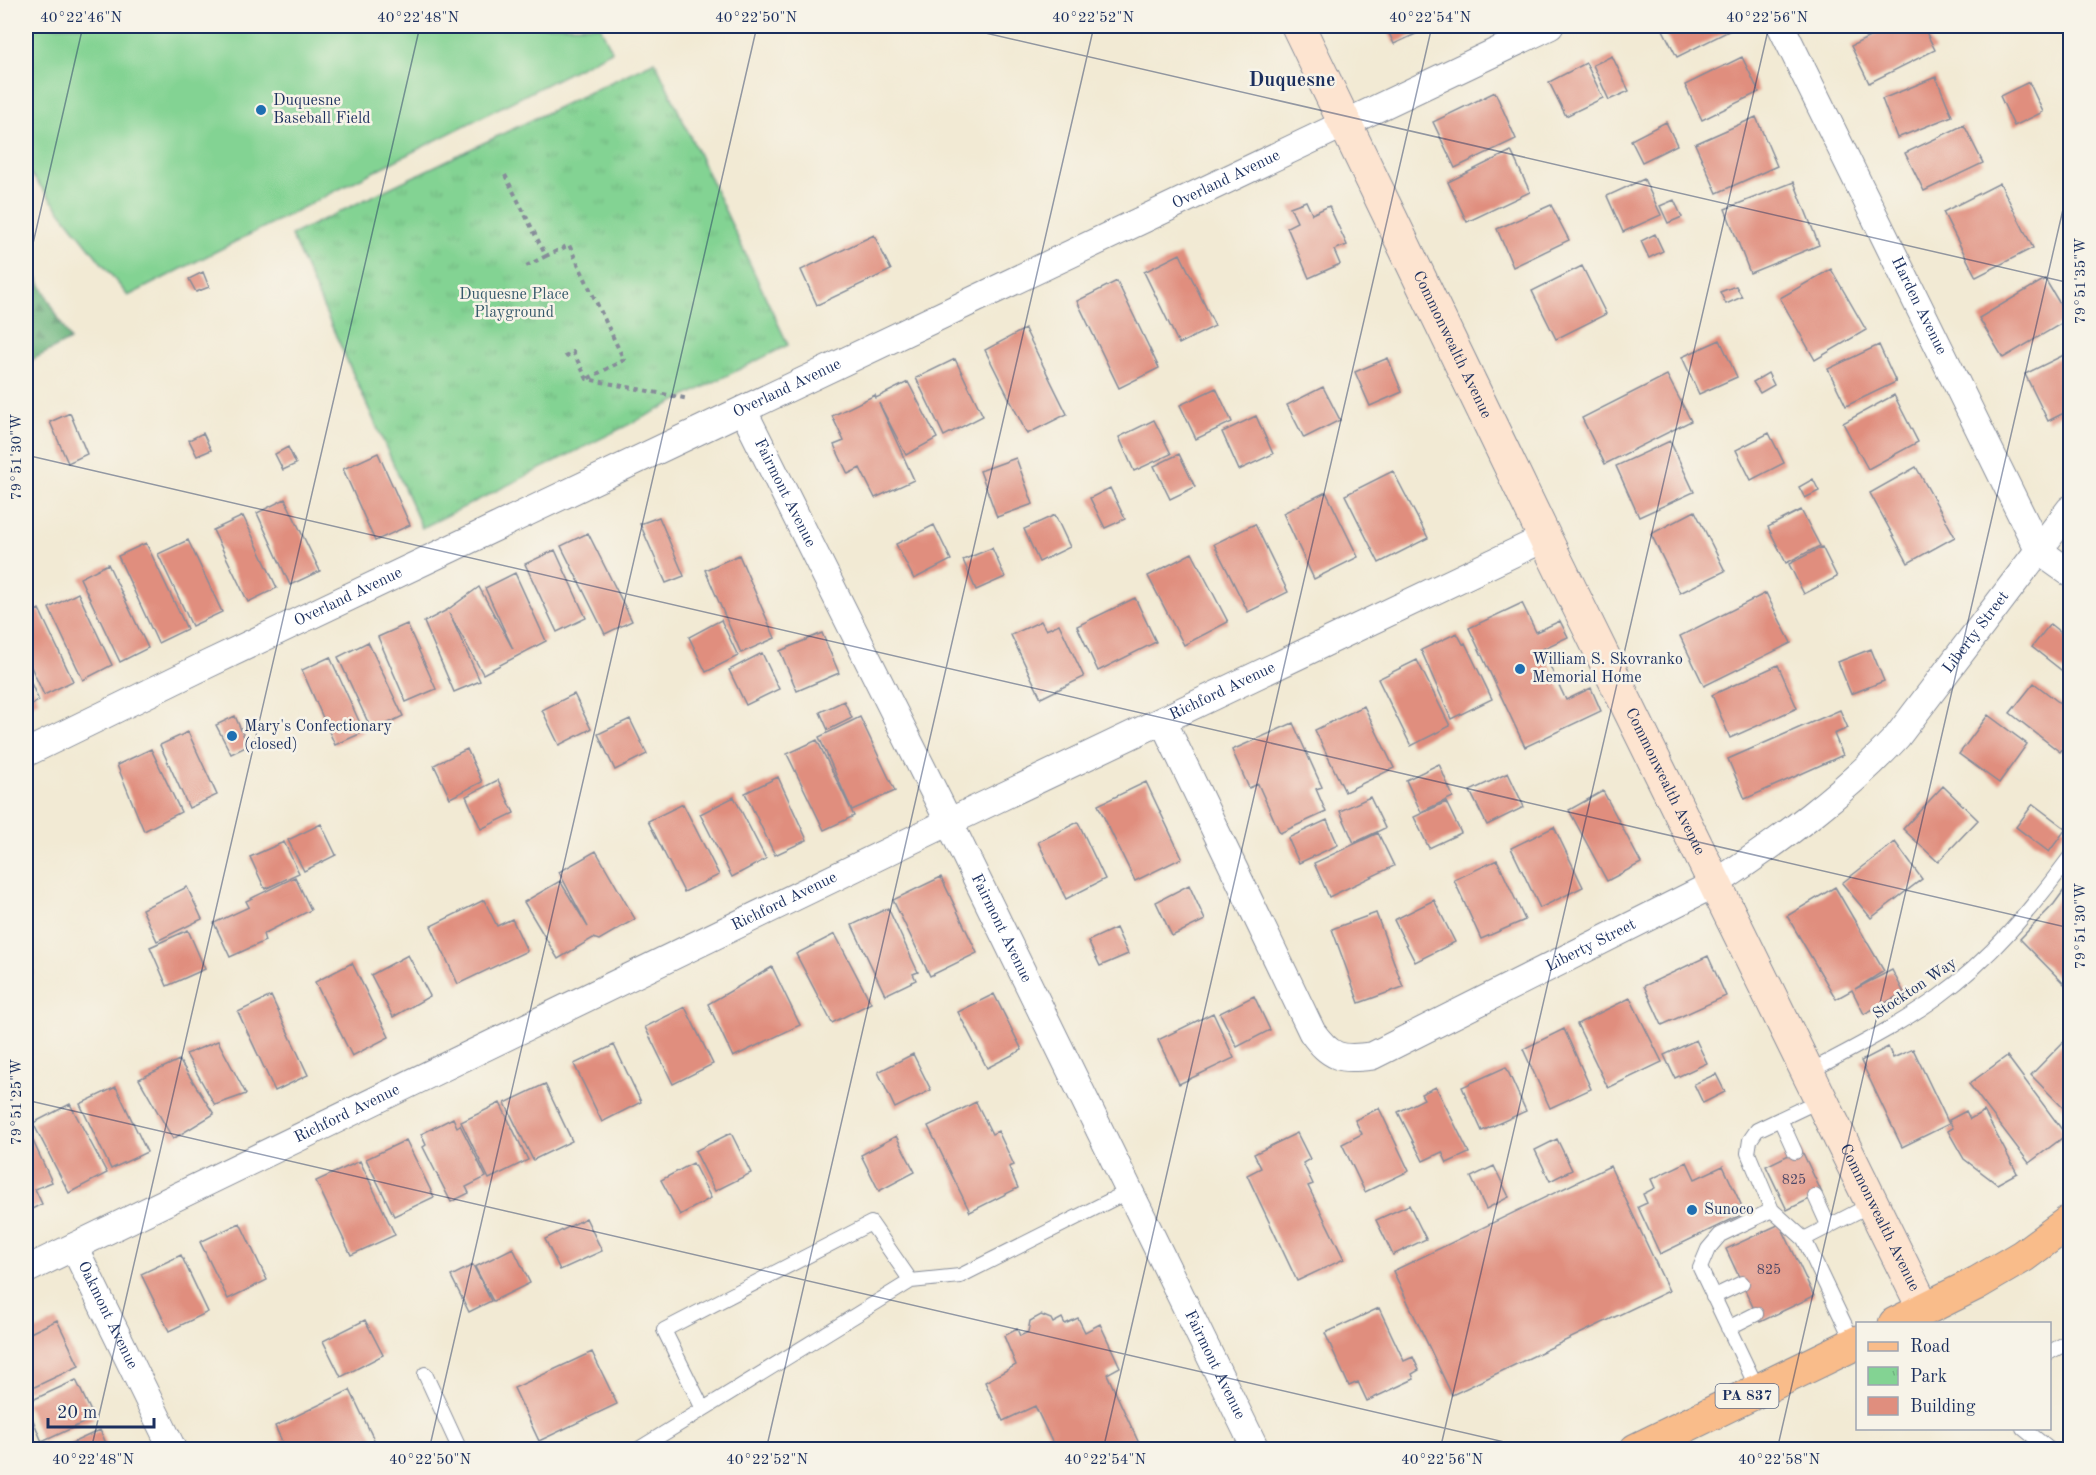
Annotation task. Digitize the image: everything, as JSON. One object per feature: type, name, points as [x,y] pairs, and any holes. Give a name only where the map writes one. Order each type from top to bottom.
[{"type":"main road","points":[[1900,1322],[1928,1316],[2023,1256],[2070,1221]]},
{"type":"main road","name":"PA 837","points":[[1635,1449],[1856,1343]]},
{"type":"street","name":"Commonwealth Avenue","points":[[1298,26],[1545,538],[1928,1316]]},
{"type":"street","name":"Overland Avenue","points":[[26,753],[1550,26]]},
{"type":"street","name":"Harden Avenue","points":[[1781,26],[2039,551],[2070,573]]},
{"type":"street","name":"Fairmont Avenue","points":[[743,410],[949,822],[1256,1449]]},
{"type":"street","name":"Liberty Street","points":[[1163,721],[1312,1032],[1324,1048],[1337,1056],[1354,1058],[1372,1056],[1716,883],[1759,855],[1822,807],[1872,764],[1898,737],[2070,509]]},
{"type":"street","name":"Richford Avenue","points":[[26,1270],[949,822],[1545,538]]},
{"type":"street","name":"Oakmont Avenue","points":[[74,1247],[173,1449]]},
{"type":"lane","name":"Stockton Way","points":[[1773,1210],[1748,1153],[1750,1140],[1757,1130],[1780,1119],[1814,1086],[1889,1028],[1937,998],[1970,972],[2030,908],[2070,857]]},
{"type":"lane","points":[[1780,1119],[1795,1152]]},
{"type":"lane","points":[[637,1449],[911,1281],[960,1276],[1129,1191]]},
{"type":"lane","points":[[1815,1196],[1829,1227]]},
{"type":"lane","points":[[1796,1257],[1806,1245],[1829,1227],[1872,1204]]},
{"type":"lane","points":[[1758,1390],[1700,1268],[1708,1249],[1720,1235],[1773,1210],[1806,1245],[1856,1343]]},
{"type":"lane","points":[[703,1409],[664,1330],[871,1223],[911,1281]]},
{"type":"lane","points":[[1713,1297],[1742,1282]]},
{"type":"lane","points":[[1810,1289],[1824,1282]]},
{"type":"lane","points":[[1728,1328],[1756,1314]]},
{"type":"lane","points":[[2051,1351],[2070,1341]]},
{"type":"lane","points":[[425,1374],[460,1449]]},
{"type":"lane","points":[[2026,1430],[2050,1449]]},
{"type":"path","points":[[505,176],[546,256]]},
{"type":"path","points":[[526,266],[569,246],[624,360],[587,379]]},
{"type":"path","points":[[565,357],[573,352],[587,379]]},
{"type":"path","points":[[587,379],[671,395]]},
{"type":"green space","name":"Duquesne Baseball Field","points":[[26,26],[600,26],[612,51],[128,296],[26,168]]},
{"type":"green space","name":"Duquesne Place Playground","points":[[655,61],[788,345],[422,528],[291,235]]},
{"type":"green space","points":[[26,257],[70,340],[26,363]]},
{"type":"building","points":[[1386,26],[1433,26],[1394,44]]},
{"type":"building","points":[[1661,26],[1729,26],[1731,30],[1677,57]]},
{"type":"building","points":[[1892,26],[1923,26],[1935,50],[1869,83],[1851,46]]},
{"type":"building","points":[[1612,56],[1629,91],[1609,100],[1593,65]]},
{"type":"building","points":[[1742,57],[1759,92],[1702,120],[1685,85]]},
{"type":"building","points":[[1586,63],[1603,98],[1566,116],[1549,82]]},
{"type":"building","points":[[1936,77],[1952,116],[1897,138],[1882,99]]},
{"type":"building","points":[[2029,82],[2043,112],[2014,126],[2000,96]]},
{"type":"building","points":[[1495,92],[1516,139],[1455,168],[1433,122]]},
{"type":"building","points":[[1756,117],[1777,166],[1717,193],[1695,144]]},
{"type":"building","points":[[1666,122],[1677,145],[1642,162],[1631,140]]},
{"type":"building","points":[[1964,125],[1983,163],[1924,191],[1905,153]]},
{"type":"building","points":[[1511,151],[1530,192],[1467,222],[1448,182]]},
{"type":"building","points":[[1644,179],[1661,215],[1623,232],[1607,196]]},
{"type":"building","points":[[1794,182],[1819,245],[1750,273],[1725,209]]},
{"type":"building","points":[[2000,183],[2033,248],[1976,277],[1943,212]]},
{"type":"building","points":[[1674,200],[1682,217],[1668,223],[1660,206]]},
{"type":"building","points":[[1306,201],[1312,214],[1329,206],[1347,245],[1334,250],[1340,264],[1309,278],[1287,227],[1297,222],[1290,207]]},
{"type":"building","points":[[1551,205],[1569,240],[1513,267],[1497,229]]},
{"type":"building","points":[[1655,234],[1663,251],[1649,258],[1641,241]]},
{"type":"building","points":[[874,235],[891,270],[817,305],[801,270]]},
{"type":"building","points":[[1180,254],[1215,326],[1179,344],[1144,272]]},
{"type":"building","points":[[1582,266],[1606,314],[1556,339],[1532,291]]},
{"type":"building","points":[[1831,269],[1866,330],[1815,360],[1780,298]]},
{"type":"building","points":[[203,272],[209,287],[196,292],[189,279]]},
{"type":"building","points":[[2045,279],[2069,319],[2003,358],[1979,318]]},
{"type":"building","points":[[1117,281],[1159,368],[1119,388],[1077,301]]},
{"type":"building","points":[[1736,286],[1742,297],[1726,304],[1720,292]]},
{"type":"building","points":[[1025,329],[1067,414],[1027,434],[985,350]]},
{"type":"building","points":[[1720,340],[1737,377],[1699,394],[1682,357]]},
{"type":"building","points":[[1879,345],[1896,382],[1846,406],[1828,369]]},
{"type":"building","points":[[2070,352],[2070,410],[2048,421],[2025,374]]},
{"type":"building","points":[[1388,358],[1402,392],[1370,406],[1355,372]]},
{"type":"building","points":[[955,359],[983,416],[944,436],[916,378]]},
{"type":"building","points":[[1768,373],[1774,385],[1760,393],[1753,382]]},
{"type":"building","points":[[1667,375],[1691,421],[1605,464],[1582,418]]},
{"type":"building","points":[[908,382],[937,438],[906,455],[879,403],[914,480],[875,498],[860,468],[848,474],[834,445],[844,441],[832,416]]},
{"type":"building","points":[[1323,387],[1340,420],[1304,438],[1287,405]]},
{"type":"building","points":[[1216,388],[1232,422],[1196,439],[1180,405]]},
{"type":"building","points":[[1894,395],[1918,442],[1868,469],[1843,423]]},
{"type":"building","points":[[70,413],[87,454],[68,463],[50,422]]},
{"type":"building","points":[[1256,416],[1273,454],[1239,470],[1222,432]]},
{"type":"building","points":[[1154,420],[1171,454],[1134,471],[1119,437]]},
{"type":"building","points":[[203,433],[211,450],[197,456],[189,440]]},
{"type":"building","points":[[1769,433],[1784,463],[1751,480],[1736,450]]},
{"type":"building","points":[[1670,441],[1694,492],[1639,517],[1616,466]]},
{"type":"building","points":[[288,447],[296,464],[283,470],[275,454]]},
{"type":"building","points":[[378,453],[410,525],[375,541],[343,469]]},
{"type":"building","points":[[1179,454],[1195,487],[1170,499],[1154,466]]},
{"type":"building","points":[[1016,458],[1033,504],[997,517],[980,471]]},
{"type":"building","points":[[1916,467],[1955,537],[1908,563],[1870,493]]},
{"type":"building","points":[[1393,471],[1428,538],[1379,563],[1345,495]]},
{"type":"building","points":[[1813,479],[1819,491],[1805,498],[1799,487]]},
{"type":"building","points":[[1110,488],[1125,519],[1105,528],[1090,498]]},
{"type":"building","points":[[1326,492],[1358,557],[1314,579],[1283,513]]},
{"type":"building","points":[[285,499],[320,571],[290,585],[257,513]]},
{"type":"building","points":[[1801,510],[1820,546],[1786,563],[1768,527]]},
{"type":"building","points":[[1695,511],[1725,571],[1680,593],[1651,534]]},
{"type":"building","points":[[1055,515],[1070,547],[1039,562],[1024,529]]},
{"type":"building","points":[[243,516],[277,588],[248,602],[213,530]]},
{"type":"building","points":[[659,517],[684,576],[666,583],[640,524]]},
{"type":"building","points":[[1255,524],[1288,592],[1248,612],[1214,544]]},
{"type":"building","points":[[934,525],[951,560],[914,579],[896,544]]},
{"type":"building","points":[[588,533],[632,621],[605,634],[561,546]]},
{"type":"building","points":[[188,540],[222,612],[192,626],[158,554]]},
{"type":"building","points":[[146,543],[187,629],[158,643],[118,556]]},
{"type":"building","points":[[1822,547],[1837,577],[1804,594],[1789,564]]},
{"type":"building","points":[[992,548],[1005,577],[976,590],[963,560]]},
{"type":"building","points":[[555,550],[586,618],[557,632],[525,564]]},
{"type":"building","points":[[1192,553],[1228,622],[1184,645],[1148,576]]},
{"type":"building","points":[[739,555],[775,638],[741,653],[705,570]]},
{"type":"building","points":[[108,564],[148,648],[120,662],[80,578]]},
{"type":"building","points":[[515,573],[546,641],[483,674],[449,613],[480,681],[454,692],[424,622],[447,610],[479,587],[513,649],[485,588]]},
{"type":"building","points":[[78,593],[112,665],[83,680],[49,608]]},
{"type":"building","points":[[1766,593],[1791,643],[1704,686],[1680,636]]},
{"type":"building","points":[[1135,598],[1156,642],[1098,671],[1077,626]]},
{"type":"building","name":"William S. Skovranko Memorial Home","points":[[1522,603],[1536,632],[1560,621],[1568,637],[1542,649],[1566,700],[1591,688],[1601,711],[1525,747],[1469,628]]},
{"type":"building","points":[[39,609],[73,681],[44,695],[26,656],[26,616]]},
{"type":"building","points":[[721,620],[738,656],[706,672],[689,637]]},
{"type":"building","points":[[1041,621],[1046,630],[1059,624],[1084,677],[1041,698],[1011,635]]},
{"type":"building","points":[[407,624],[436,689],[406,702],[378,637]]},
{"type":"building","points":[[2050,624],[2070,640],[2070,677],[2032,647]]},
{"type":"building","points":[[822,633],[839,673],[797,691],[780,651]]},
{"type":"building","points":[[1457,633],[1463,644],[1465,643],[1492,699],[1451,719],[1421,650]]},
{"type":"building","points":[[368,642],[403,716],[372,731],[338,657]]},
{"type":"building","points":[[1871,649],[1884,681],[1851,694],[1838,662]]},
{"type":"building","points":[[762,653],[779,689],[746,705],[729,670]]},
{"type":"building","points":[[330,657],[364,732],[335,745],[302,670]]},
{"type":"building","points":[[1417,660],[1450,726],[1411,746],[1378,679]]},
{"type":"building","points":[[1778,665],[1797,708],[1730,738],[1712,695]]},
{"type":"building","points":[[26,672],[39,701],[26,707]]},
{"type":"building","points":[[2034,683],[2070,711],[2070,739],[2060,752],[2010,713]]},
{"type":"building","points":[[574,694],[591,729],[559,745],[542,710]]},
{"type":"building","points":[[844,701],[852,718],[828,730],[820,712]]},
{"type":"building","points":[[1364,706],[1394,768],[1345,792],[1315,730]]},
{"type":"building","points":[[1840,710],[1848,728],[1834,734],[1843,755],[1745,799],[1728,759]]},
{"type":"building","points":[[1988,715],[2027,744],[1999,783],[1959,754]]},
{"type":"building","name":"Mary's Confectionary (closed)","points":[[235,716],[248,746],[231,754],[216,725]]},
{"type":"building","points":[[860,717],[895,791],[852,810],[819,737]]},
{"type":"building","points":[[630,719],[647,754],[615,770],[598,734]]},
{"type":"building","points":[[1293,723],[1322,787],[1316,789],[1326,812],[1280,833],[1258,784],[1249,788],[1232,750]]},
{"type":"building","points":[[188,732],[217,795],[189,808],[160,745]]},
{"type":"building","points":[[817,740],[854,816],[824,830],[787,754]]},
{"type":"building","points":[[151,749],[181,812],[144,831],[117,765]]},
{"type":"building","points":[[467,749],[482,782],[450,798],[434,765]]},
{"type":"building","points":[[1439,764],[1453,797],[1421,812],[1406,780]]},
{"type":"building","points":[[1508,773],[1524,807],[1487,825],[1470,791]]},
{"type":"building","points":[[778,777],[807,840],[775,855],[745,793]]},
{"type":"building","points":[[498,780],[514,813],[481,829],[466,796]]},
{"type":"building","points":[[1146,782],[1182,858],[1135,881],[1098,805]]},
{"type":"building","points":[[1943,786],[1978,820],[1938,862],[1903,829]]},
{"type":"building","points":[[1603,791],[1641,863],[1607,881],[1569,810]]},
{"type":"building","points":[[734,797],[766,859],[732,877],[700,814]]},
{"type":"building","points":[[1370,797],[1385,828],[1354,843],[1340,811]]},
{"type":"building","points":[[1446,802],[1461,833],[1429,848],[1414,817]]},
{"type":"building","points":[[683,804],[719,875],[684,892],[648,821]]},
{"type":"building","points":[[2033,804],[2066,829],[2049,852],[2016,827]]},
{"type":"building","points":[[1327,820],[1338,845],[1299,863],[1288,838]]},
{"type":"building","points":[[1078,822],[1105,879],[1066,899],[1038,842]]},
{"type":"building","points":[[321,824],[336,855],[304,871],[288,840]]},
{"type":"building","points":[[1554,827],[1583,887],[1540,908],[1511,848]]},
{"type":"building","points":[[1378,833],[1394,866],[1329,897],[1314,863]]},
{"type":"building","points":[[284,842],[299,873],[265,889],[250,857]]},
{"type":"building","points":[[1895,842],[1922,879],[1871,918],[1842,883]]},
{"type":"building","points":[[596,851],[635,919],[599,940],[593,938],[558,959],[524,902],[560,881],[588,927],[559,872]]},
{"type":"building","points":[[1497,860],[1525,920],[1481,939],[1454,880]]},
{"type":"building","points":[[295,877],[311,910],[263,934],[265,941],[230,957],[214,923],[249,907],[246,901]]},
{"type":"building","points":[[941,877],[977,953],[930,976],[893,900]]},
{"type":"building","points":[[2070,882],[2070,990],[2020,939],[2054,904]]},
{"type":"building","points":[[1189,885],[1205,920],[1172,936],[1156,902]]},
{"type":"building","points":[[187,887],[202,919],[157,941],[142,909]]},
{"type":"building","points":[[1835,887],[1884,971],[1855,989],[1892,970],[1904,993],[1864,1014],[1852,990],[1836,999],[1787,916]]},
{"type":"building","points":[[484,900],[497,926],[512,919],[527,951],[458,984],[431,926]]},
{"type":"building","points":[[1434,900],[1455,942],[1415,962],[1394,920]]},
{"type":"building","points":[[888,908],[918,972],[913,974],[916,980],[885,995],[852,925]]},
{"type":"building","points":[[1376,913],[1403,987],[1359,1003],[1332,929]]},
{"type":"building","points":[[1116,928],[1128,954],[1100,966],[1088,941]]},
{"type":"building","points":[[188,930],[205,969],[167,986],[150,947]]},
{"type":"building","points":[[835,934],[871,1003],[832,1023],[796,954]]},
{"type":"building","points":[[26,955],[34,973],[26,977]]},
{"type":"building","points":[[408,955],[430,996],[393,1017],[371,975]]},
{"type":"building","points":[[1708,956],[1726,996],[1662,1025],[1644,986]]},
{"type":"building","points":[[352,963],[389,1037],[352,1056],[315,982]]},
{"type":"building","points":[[772,967],[800,1025],[733,1057],[708,1004]]},
{"type":"building","points":[[994,994],[1022,1050],[987,1068],[958,1012]]},
{"type":"building","points":[[271,996],[308,1075],[275,1091],[238,1012]]},
{"type":"building","points":[[1254,996],[1270,1030],[1237,1047],[1220,1013]]},
{"type":"building","points":[[1630,998],[1662,1062],[1608,1088],[1577,1024]]},
{"type":"building","points":[[685,1007],[713,1064],[673,1084],[645,1027]]},
{"type":"building","points":[[1213,1013],[1234,1058],[1179,1084],[1158,1040]]},
{"type":"building","points":[[1564,1029],[1591,1089],[1550,1108],[1523,1049]]},
{"type":"building","points":[[2070,1035],[2070,1115],[2031,1075]]},
{"type":"building","points":[[1696,1040],[1707,1063],[1675,1078],[1664,1055]]},
{"type":"building","points":[[218,1041],[246,1094],[215,1105],[186,1054]]},
{"type":"building","points":[[614,1045],[641,1102],[602,1122],[574,1064]]},
{"type":"building","points":[[1888,1047],[1893,1058],[1913,1049],[1949,1124],[1902,1147],[1861,1061]]},
{"type":"building","points":[[913,1054],[931,1090],[895,1108],[878,1072]]},
{"type":"building","points":[[2007,1056],[2066,1135],[2029,1163],[1969,1084]]},
{"type":"building","points":[[179,1060],[214,1114],[173,1139],[139,1079]]},
{"type":"building","points":[[1506,1067],[1526,1111],[1482,1131],[1462,1087]]},
{"type":"building","points":[[1716,1074],[1725,1092],[1703,1103],[1694,1084]]},
{"type":"building","points":[[545,1084],[572,1141],[533,1160],[505,1103]]},
{"type":"building","points":[[116,1087],[147,1152],[111,1169],[80,1104]]},
{"type":"building","points":[[1436,1087],[1469,1153],[1447,1163],[1442,1152],[1423,1161],[1398,1112],[1424,1099],[1421,1094]]},
{"type":"building","points":[[976,1102],[992,1134],[998,1131],[1014,1165],[1009,1167],[1018,1188],[970,1212],[928,1126]]},
{"type":"building","points":[[500,1103],[528,1160],[489,1179],[461,1122]]},
{"type":"building","points":[[70,1104],[107,1173],[69,1193],[33,1123]]},
{"type":"building","points":[[1379,1108],[1409,1171],[1365,1192],[1342,1144],[1362,1134],[1355,1120]]},
{"type":"building","points":[[1966,1111],[1970,1119],[1984,1111],[2017,1173],[1997,1184],[1964,1159],[1948,1131],[1953,1128],[1949,1120]]},
{"type":"building","points":[[453,1118],[457,1127],[460,1125],[486,1177],[466,1187],[469,1193],[451,1202],[423,1147],[426,1145],[421,1134]]},
{"type":"building","points":[[26,1126],[52,1182],[35,1189],[42,1204],[26,1212]]},
{"type":"building","points":[[731,1133],[751,1173],[715,1191],[695,1151]]},
{"type":"building","points":[[1297,1133],[1310,1159],[1303,1163],[1313,1184],[1308,1186],[1344,1259],[1297,1281],[1247,1175],[1261,1168],[1254,1154]]},
{"type":"building","points":[[896,1136],[915,1172],[879,1191],[861,1155]]},
{"type":"building","points":[[1557,1139],[1572,1170],[1550,1181],[1535,1150]]},
{"type":"building","points":[[406,1140],[434,1197],[394,1216],[366,1159]]},
{"type":"building","name":"Sunoco","points":[[1801,1149],[1822,1193],[1787,1210],[1766,1166]]},
{"type":"building","points":[[360,1161],[395,1235],[351,1255],[316,1181]]},
{"type":"building","name":"Sunoco","points":[[1687,1162],[1695,1179],[1723,1166],[1745,1213],[1660,1254],[1638,1207],[1647,1203],[1643,1194],[1655,1188],[1651,1179]]},
{"type":"building","points":[[693,1163],[711,1198],[680,1215],[661,1180]]},
{"type":"building","points":[[1494,1166],[1509,1197],[1486,1209],[1471,1177]]},
{"type":"building","points":[[1610,1166],[1669,1291],[1452,1395],[1393,1271]]},
{"type":"building","points":[[1409,1205],[1426,1239],[1393,1255],[1376,1220]]},
{"type":"building","points":[[586,1218],[602,1251],[560,1270],[545,1239]]},
{"type":"building","points":[[240,1223],[267,1280],[228,1299],[200,1242]]},
{"type":"building","name":"Sunoco","points":[[1780,1224],[1814,1296],[1760,1322],[1726,1249]]},
{"type":"building","points":[[513,1248],[530,1283],[493,1301],[475,1267]]},
{"type":"building","points":[[181,1255],[208,1312],[169,1331],[141,1274]]},
{"type":"building","points":[[473,1265],[491,1301],[469,1312],[451,1276]]},
{"type":"building","points":[[1379,1308],[1404,1361],[1413,1357],[1419,1370],[1412,1374],[1414,1379],[1367,1401],[1358,1382],[1349,1386],[1325,1333]]},
{"type":"building","points":[[1041,1315],[1051,1319],[1053,1323],[1062,1318],[1065,1324],[1078,1318],[1085,1332],[1100,1324],[1120,1367],[1107,1374],[1142,1450],[1056,1450],[1035,1406],[1003,1421],[985,1382],[1016,1365],[1004,1336],[1017,1329],[1020,1336],[1028,1332],[1030,1321]]},
{"type":"building","points":[[57,1320],[79,1366],[26,1391],[26,1335]]},
{"type":"building","points":[[365,1320],[383,1355],[341,1377],[323,1341]]},
{"type":"building","points":[[592,1352],[617,1404],[539,1441],[514,1388]]},
{"type":"building","points":[[76,1380],[94,1418],[42,1442],[26,1403]]},
{"type":"building","points":[[350,1390],[379,1450],[286,1450],[275,1426]]},
{"type":"building","points":[[100,1430],[109,1450],[57,1450]]},
{"type":"place","name":"Duquesne Baseball Field","points":[[261,110]]},
{"type":"place","name":"William S. Skovranko Memorial Home","points":[[1520,669]]},
{"type":"place","name":"Mary's Confectionary (closed)","points":[[232,736]]},
{"type":"place","name":"Sunoco","points":[[1692,1210]]},
{"type":"district","name":"Duquesne","points":[[1292,81]]}]
